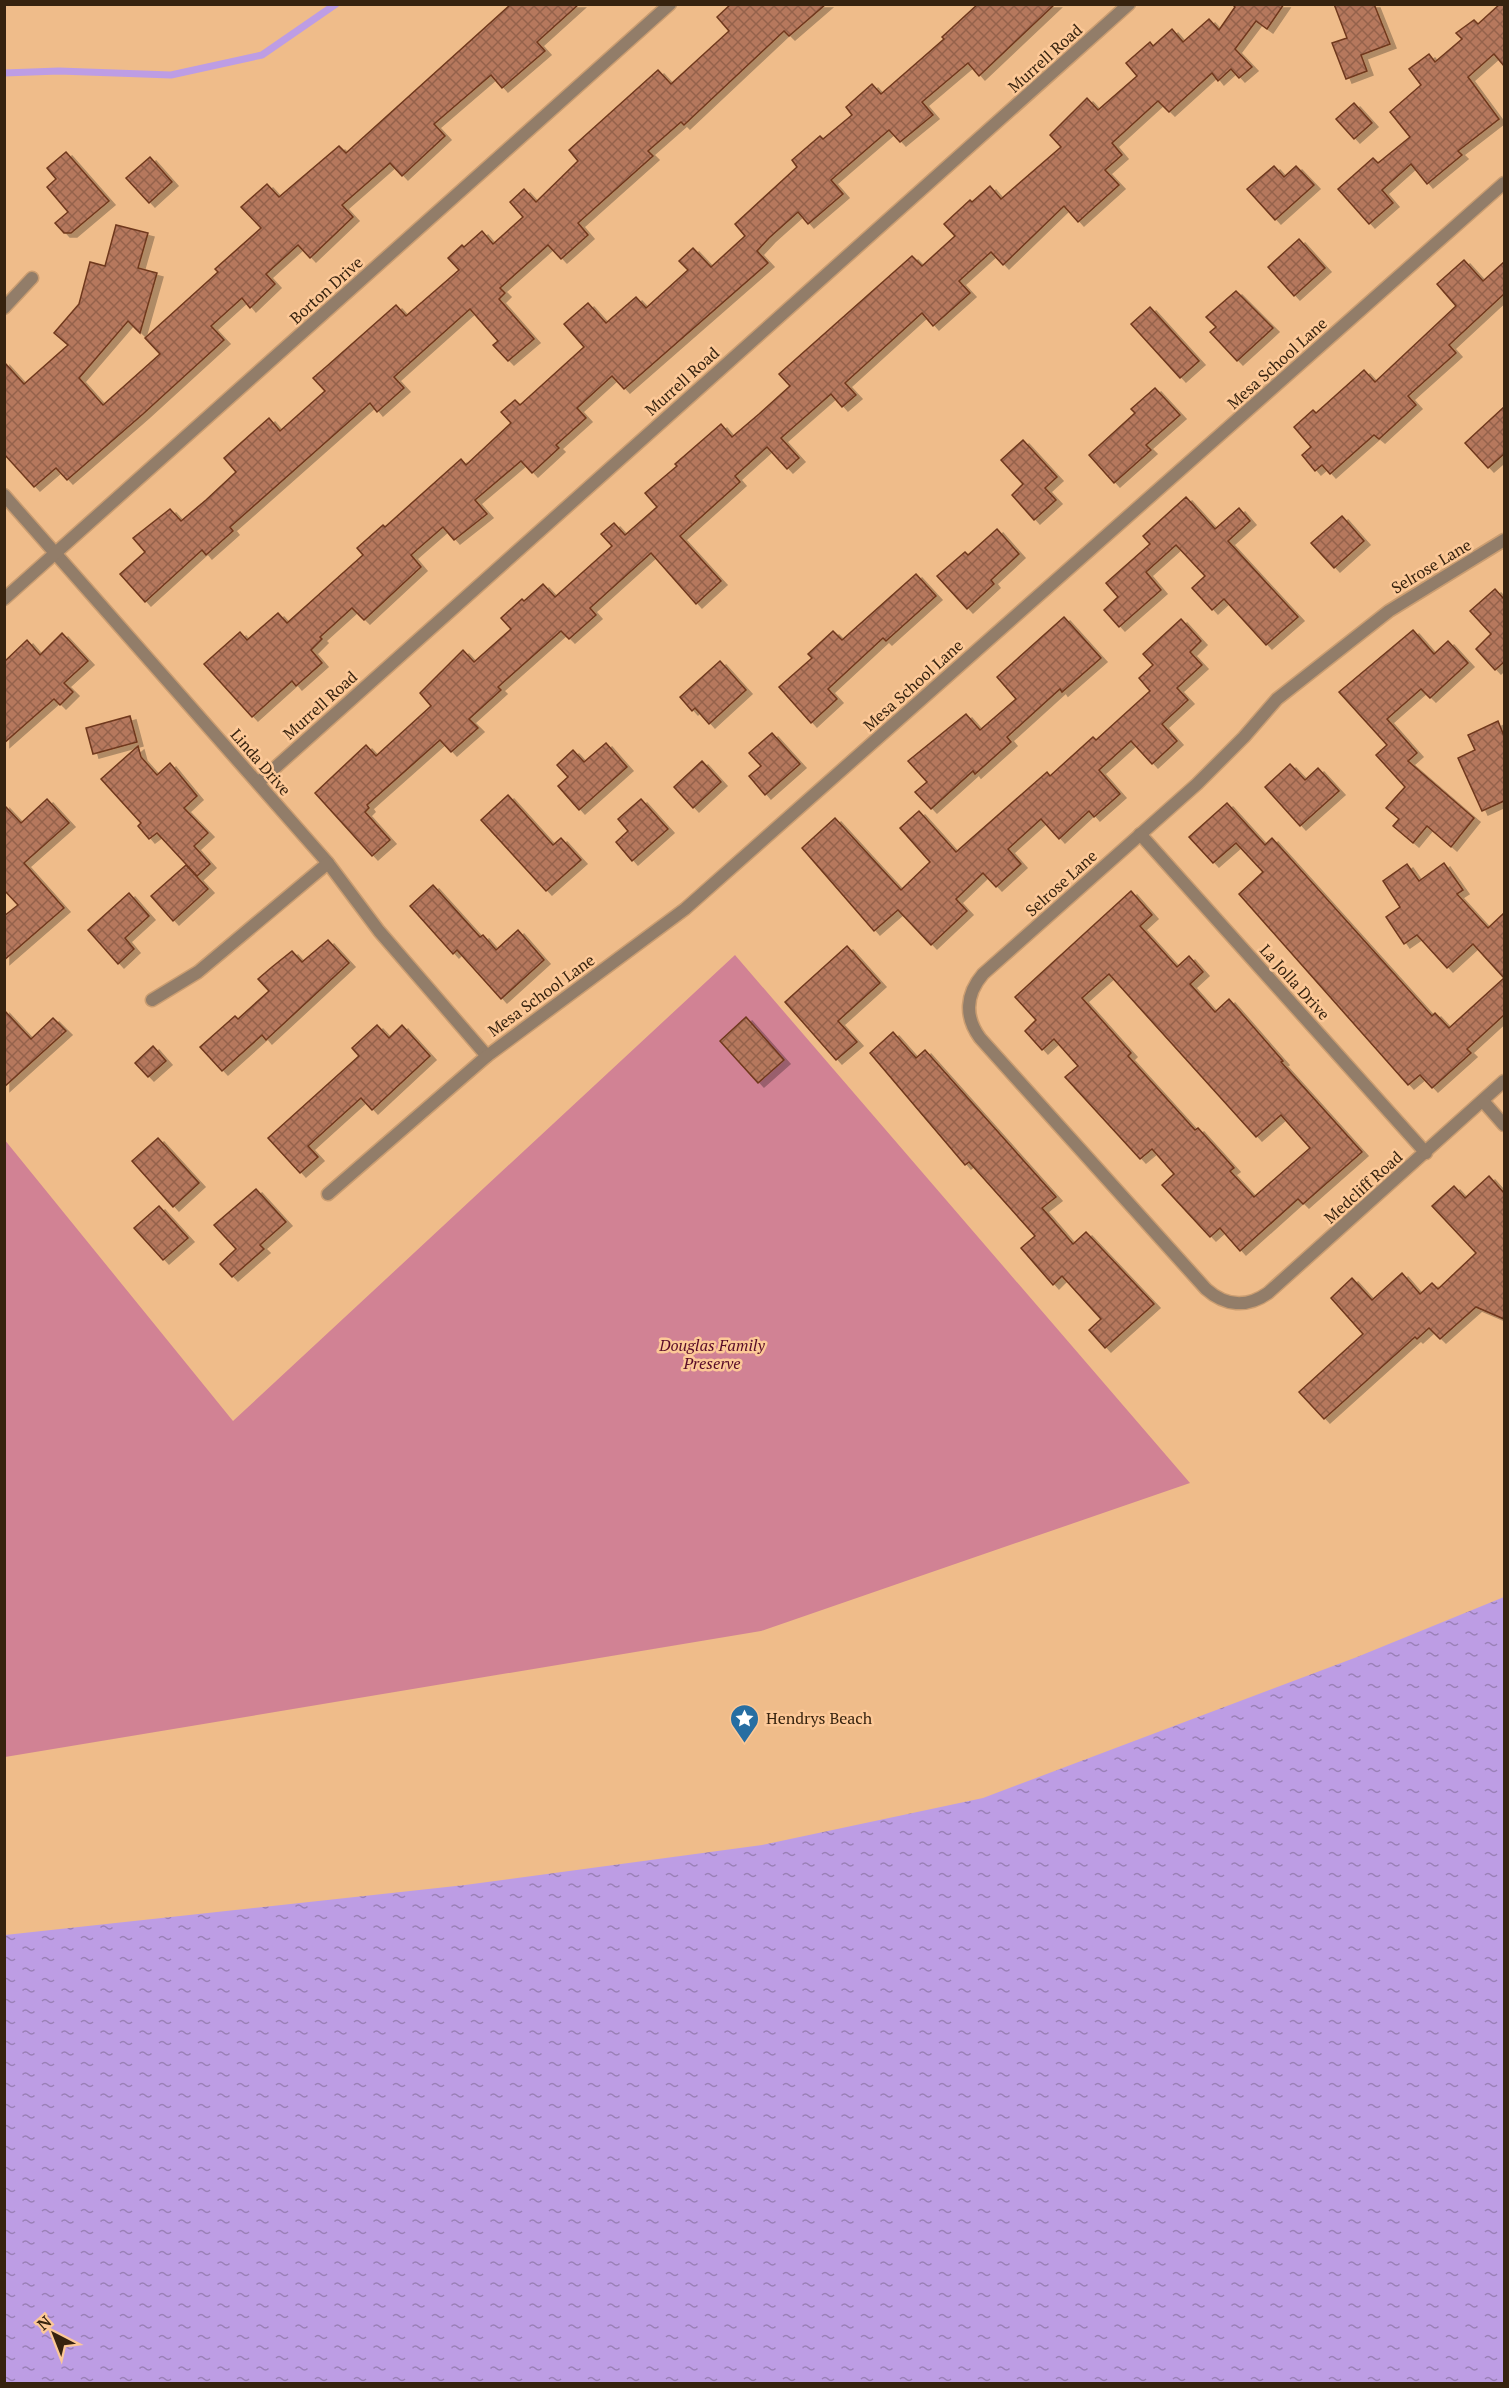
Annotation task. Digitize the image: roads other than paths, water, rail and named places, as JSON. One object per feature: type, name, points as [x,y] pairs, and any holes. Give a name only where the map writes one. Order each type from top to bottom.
[{"type":"street","name":"Borton Drive","points":[[4,599],[670,4]]},
{"type":"street","name":"Murrell Road","points":[[258,783],[1129,4]]},
{"type":"street","name":"Mesa School Lane","points":[[328,1194],[486,1056],[685,909],[1504,183]]},
{"type":"street","points":[[4,308],[32,278]]},
{"type":"street","name":"Linda Drive","points":[[4,495],[328,863],[379,931],[486,1056]]},
{"type":"street","name":"Selrose Lane","points":[[1237,1304],[1225,1302],[1206,1289],[980,1038],[969,1017],[971,994],[983,974],[1140,834],[1244,737],[1277,699],[1389,611],[1504,540]]},
{"type":"street","name":"La Jolla Drive","points":[[1140,834],[1426,1153]]},
{"type":"street","points":[[152,1000],[198,972],[328,863]]},
{"type":"street","name":"Medcliff Road","points":[[1237,1304],[1259,1299],[1268,1293],[1504,1082]]},
{"type":"street","points":[[1483,1101],[1504,1125]]},
{"type":"water","points":[[1504,1597],[1504,2383],[5,2383],[5,1935],[465,1885],[762,1845],[983,1798],[1357,1657]]},
{"type":"waterway","points":[[4,73],[59,71],[171,75],[262,55],[336,4]]},
{"type":"place","name":"Hendrys Beach","points":[[745,1744]]},
{"type":"park label","name":"Douglas Family Preserve","points":[[712,1354]]}]
